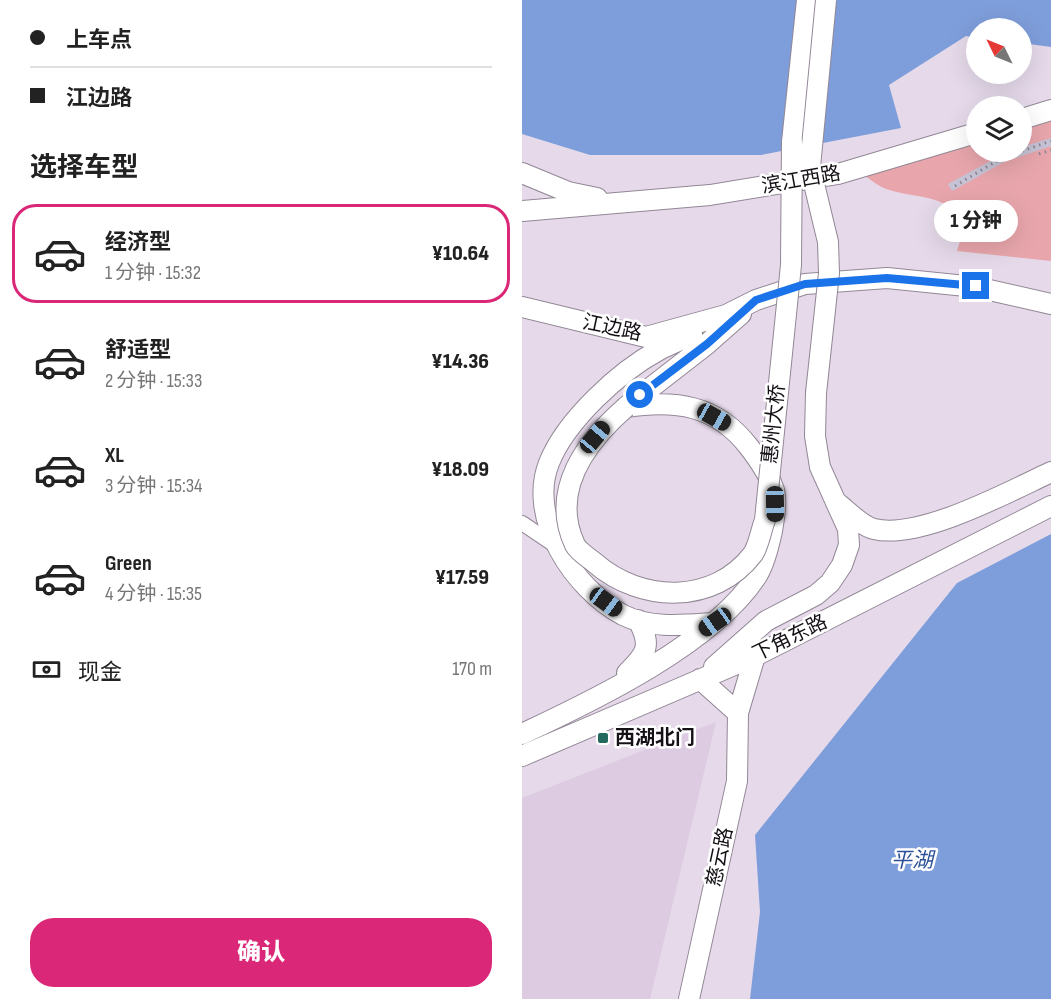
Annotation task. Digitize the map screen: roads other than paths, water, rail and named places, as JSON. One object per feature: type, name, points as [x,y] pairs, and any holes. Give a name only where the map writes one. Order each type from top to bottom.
[{"type":"main road","name":"惠州大桥","points":[[756,300],[707,344],[604,426],[586,448],[573,470],[567,505],[576,547],[609,575],[647,592],[685,593],[726,579],[754,553],[765,520],[791,266],[792,142],[807,0]]},
{"type":"main road","name":"惠州大桥","points":[[700,679],[766,621],[816,595],[830,583],[842,566],[849,545],[848,529],[832,499],[820,467],[814,436],[816,393],[830,273],[828,242],[810,167],[826,0]]},
{"type":"main road","points":[[1032,116],[1051,110]]},
{"type":"main road","name":"滨江西路","points":[[522,212],[710,195],[838,174],[966,136]]},
{"type":"main road","points":[[522,173],[568,192],[620,203]]},
{"type":"main road","name":"江边路","points":[[522,307],[646,337],[726,315],[756,300],[805,284],[887,278],[976,286],[1051,304]]},
{"type":"main road","points":[[715,622],[672,626],[638,620],[623,615],[606,602],[587,585],[556,546],[547,527],[542,484],[550,461],[568,430],[591,403],[635,366],[659,350],[726,315]]},
{"type":"main road","points":[[522,734],[602,697],[715,622],[758,573],[775,516],[774,492],[762,465],[747,444],[728,425],[700,410],[661,402],[626,407]]},
{"type":"main road","points":[[832,499],[872,528],[891,530],[919,528],[1051,472]]},
{"type":"main road","name":"下角东路","points":[[522,756],[755,656],[1051,506]]},
{"type":"main road","points":[[602,697],[645,652],[647,637],[638,620]]},
{"type":"main road","name":"慈云路","points":[[689,999],[736,781],[738,713],[755,656]]},
{"type":"main road","points":[[700,679],[738,713]]},
{"type":"street","points":[[522,523],[556,546]]},
{"type":"water","points":[[522,0],[1051,0],[1051,47],[1032,44],[1032,18],[966,18],[966,36],[889,85],[901,128],[761,155],[590,155],[522,134]]},
{"type":"water","name":"平湖","points":[[1051,534],[1051,999],[750,999],[760,912],[755,835],[957,583]]},
{"type":"place","name":"西湖北门","points":[[603,738]]}]
